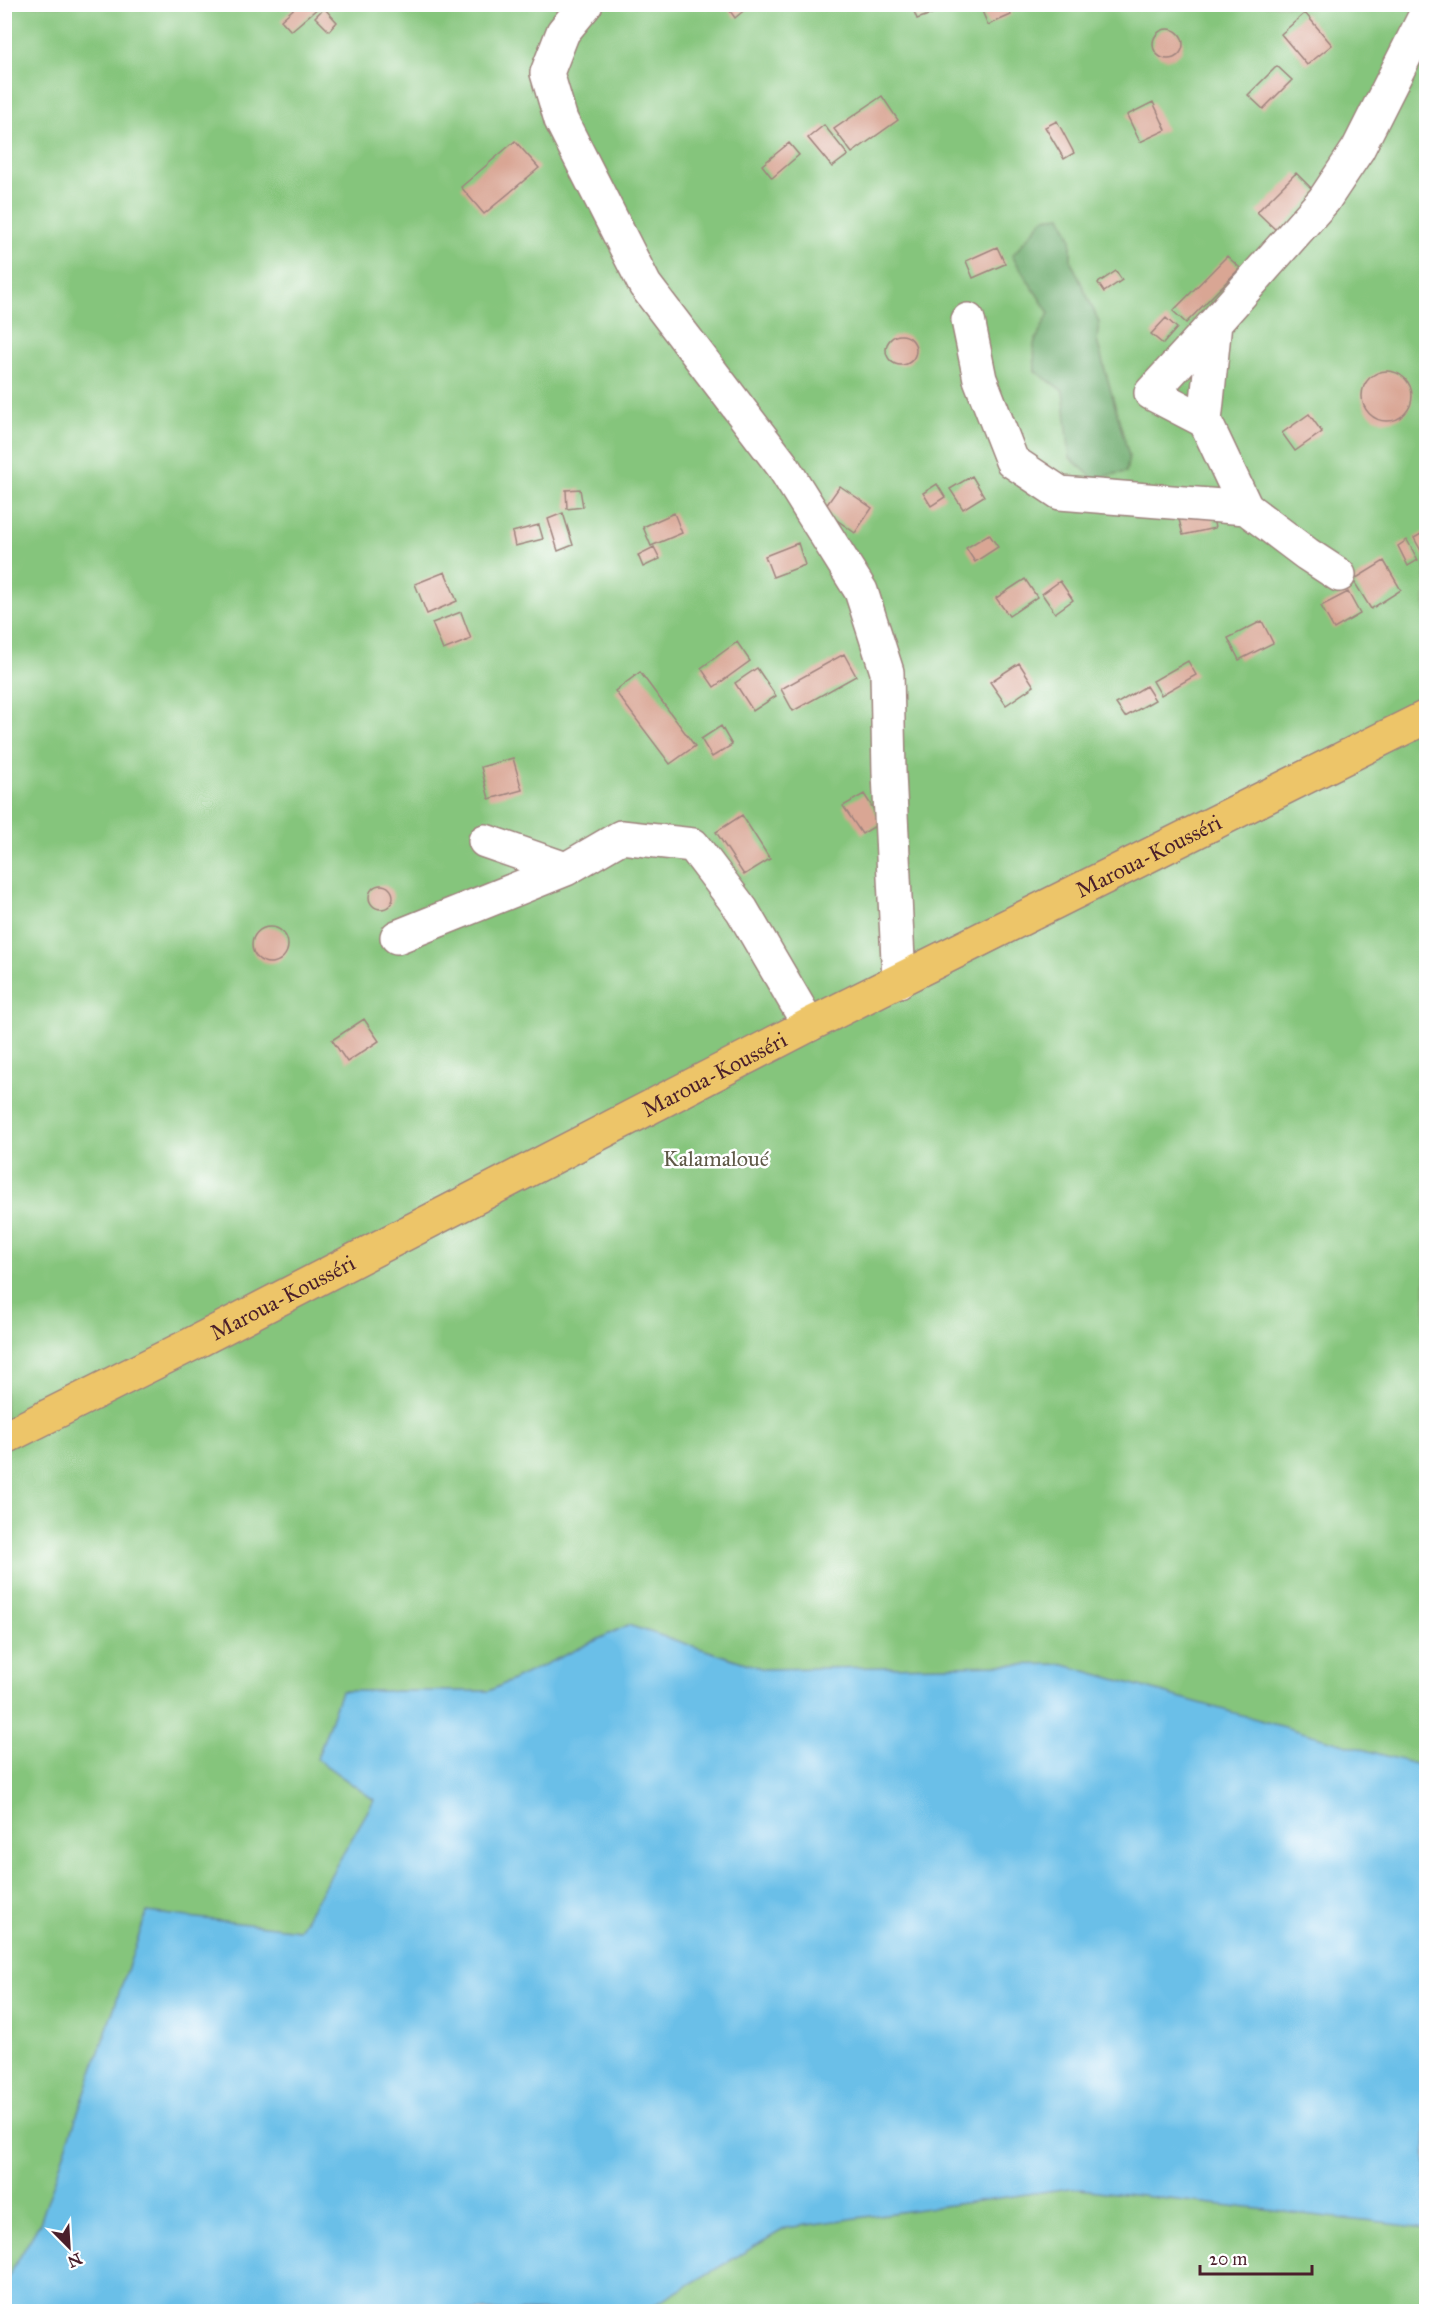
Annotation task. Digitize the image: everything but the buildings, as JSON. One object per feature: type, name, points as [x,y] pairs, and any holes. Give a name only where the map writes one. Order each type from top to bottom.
[{"type":"highway","name":"Maroua-Kousséri","points":[[4,1438],[190,1345],[808,1026],[1426,717]]},
{"type":"street","points":[[586,4],[563,32],[547,73],[561,120],[645,285],[782,465],[861,591],[887,672],[889,773],[899,981]]},
{"type":"street","points":[[1205,421],[1151,393],[1324,200],[1358,149],[1426,14]]},
{"type":"street","points":[[968,320],[980,379],[1012,461],[1060,493],[1246,508]]},
{"type":"street","points":[[1215,323],[1205,421],[1246,508],[1307,555],[1339,575]]},
{"type":"street","points":[[397,937],[566,869],[621,837],[693,845],[742,910],[808,1026]]},
{"type":"street","points":[[485,841],[566,869]]},
{"type":"green space","name":"Kalamaloué","points":[[4,5],[1426,5],[1426,2311],[5,2311]]},
{"type":"green space","points":[[1061,216],[1071,238],[1071,261],[1099,322],[1097,341],[1129,456],[1126,472],[1093,478],[1070,458],[1063,391],[1035,371],[1034,344],[1049,313],[1012,256],[1044,218]]},
{"type":"water","points":[[628,1625],[764,1669],[1061,1664],[1426,1767],[1426,2228],[1070,2188],[786,2228],[644,2311],[5,2311],[5,2282],[40,2223],[147,1912],[299,1930],[374,1800],[317,1759],[341,1691],[489,1691]]}]
